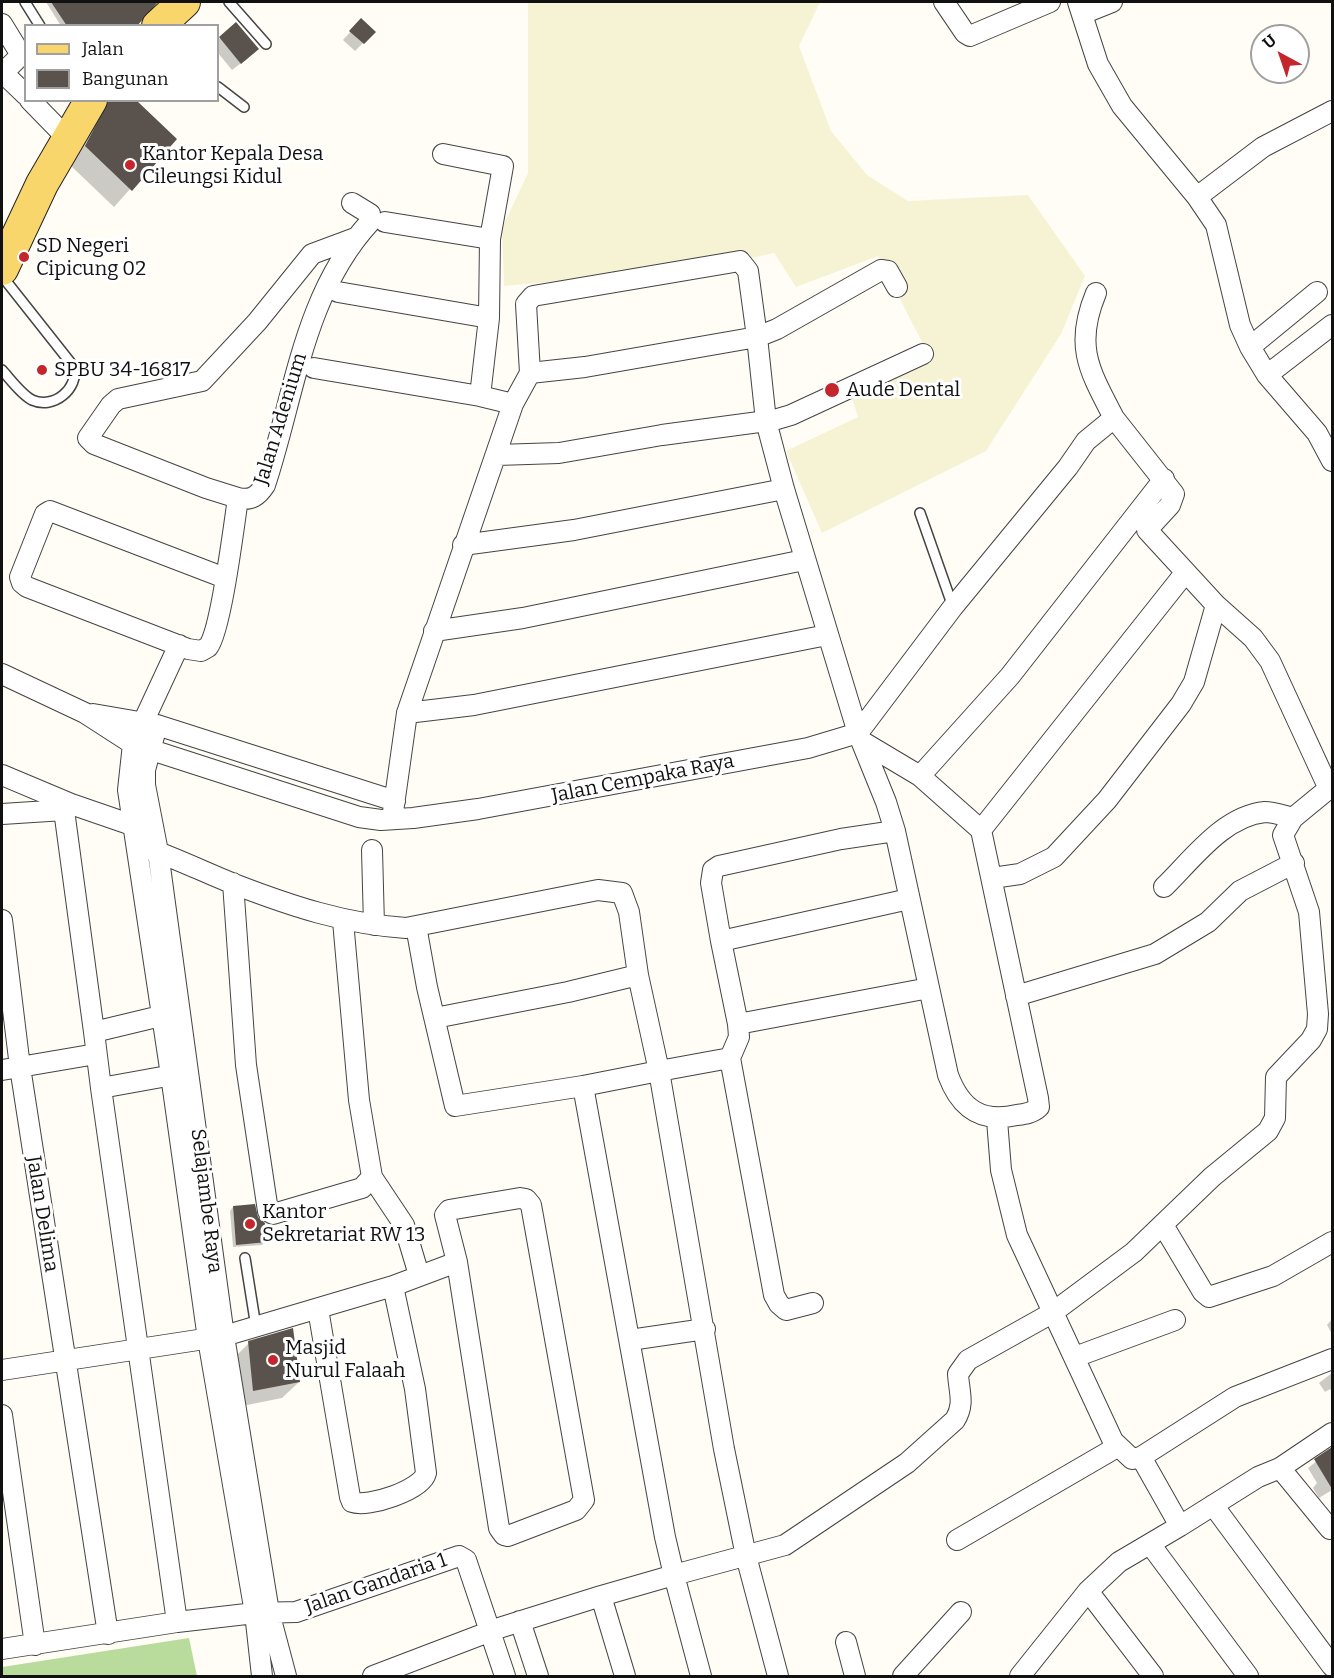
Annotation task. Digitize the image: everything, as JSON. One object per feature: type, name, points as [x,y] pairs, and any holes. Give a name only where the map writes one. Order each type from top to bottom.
[{"type":"main road","points":[[162,24],[184,2]]},
{"type":"main road","points":[[2,269],[42,184],[89,102]]},
{"type":"street","points":[[944,2],[965,33],[970,36],[1050,2]]},
{"type":"street","points":[[1112,2],[1080,8],[1098,64],[1122,106],[1197,197],[1220,235],[1240,325],[1250,347],[1267,375],[1325,429],[1332,461]]},
{"type":"street","points":[[2,24],[21,55],[3,72],[24,94]]},
{"type":"street","points":[[32,102],[68,139]]},
{"type":"street","points":[[1197,197],[1263,147],[1332,111]]},
{"type":"street","points":[[383,809],[407,713],[463,544],[497,455],[496,400],[489,318],[490,239],[503,166],[443,154]]},
{"type":"street","name":"Jalan Adenium","points":[[179,645],[201,651],[212,643],[238,498],[254,498],[265,485],[309,325],[333,273],[371,218],[370,214],[352,203]]},
{"type":"street","points":[[385,222],[490,239]]},
{"type":"street","points":[[238,498],[206,488],[94,444],[88,438],[111,405],[118,399],[192,384],[205,378],[257,322],[312,254],[355,238]]},
{"type":"street","points":[[530,373],[526,304],[533,296],[740,261],[748,271],[766,334],[784,489],[804,560],[861,738],[895,831],[952,1087],[969,1109],[997,1120],[1032,1112],[1039,1107],[981,830],[920,776],[861,738]]},
{"type":"street","points":[[314,368],[496,400],[530,373],[585,367],[766,334],[881,270],[888,271],[897,287]]},
{"type":"street","points":[[338,292],[489,318]]},
{"type":"street","points":[[1250,347],[1317,292]]},
{"type":"street","points":[[373,1677],[505,1627],[601,1596],[785,1545],[907,1463],[955,1420],[960,1412],[962,1402],[958,1374],[968,1360],[1052,1313],[1134,1252],[1212,1177],[1268,1131],[1275,1118],[1276,1077],[1311,1040],[1317,1029],[1328,1026],[1309,912],[1283,835],[1293,819],[1331,788],[1270,661],[1253,638],[1216,605],[1147,530],[1173,501],[1174,494],[1114,418],[1093,376],[1085,354],[1086,316],[1096,293]]},
{"type":"street","points":[[1267,375],[1332,325]]},
{"type":"street","points":[[497,455],[559,453],[662,435],[777,419],[923,354]]},
{"type":"street","points":[[861,738],[953,607],[1068,467],[1086,441],[1114,418]]},
{"type":"street","points":[[920,776],[1010,676],[1164,479]]},
{"type":"street","points":[[463,544],[574,530],[784,489]]},
{"type":"street","points":[[179,645],[22,583],[20,577],[45,514],[55,513],[225,578]]},
{"type":"street","points":[[434,631],[523,618],[804,560]]},
{"type":"street","points":[[981,830],[1185,573]]},
{"type":"street","points":[[992,878],[1020,874],[1054,857],[1107,800],[1181,704],[1194,682],[1216,605]]},
{"type":"street","points":[[407,713],[506,699],[828,635]]},
{"type":"street","name":"Selajambe Raya","points":[[179,645],[141,747],[180,1011],[180,1073],[216,1338],[262,1613],[286,1677]]},
{"type":"street","points":[[2,674],[85,713],[141,747],[383,809]]},
{"type":"street","points":[[85,713],[149,724],[383,809]]},
{"type":"street","name":"Jalan Cempaka Raya","points":[[383,809],[426,817],[861,738]]},
{"type":"street","points":[[101,1088],[180,1073],[160,1016],[137,845],[132,825],[128,790],[141,747]]},
{"type":"street","points":[[2,775],[67,807],[132,825]]},
{"type":"street","points":[[2,814],[67,807]]},
{"type":"street","points":[[67,807],[96,1054],[177,1622]]},
{"type":"street","points":[[1164,887],[1231,824],[1250,815],[1268,812],[1293,819]]},
{"type":"street","points":[[813,1303],[786,1310],[774,1295],[730,1058],[739,1037],[738,1024],[711,883],[713,870],[719,866],[841,839],[895,831]]},
{"type":"street","points":[[137,845],[309,911],[343,921],[397,927],[598,891],[616,890],[625,898],[638,975],[659,1071],[723,1439],[746,1556],[778,1677]]},
{"type":"street","points":[[372,850],[397,927],[435,1018],[452,1102],[458,1107],[730,1058]]},
{"type":"street","points":[[1016,996],[1155,954],[1208,922],[1240,891],[1294,863]]},
{"type":"street","points":[[233,883],[246,1065],[268,1211],[276,1214],[362,1188],[372,1178]]},
{"type":"street","points":[[721,941],[909,899]]},
{"type":"street","name":"Jalan Delima","points":[[2,920],[11,1069],[64,1360],[108,1634]]},
{"type":"street","points":[[343,921],[359,1100],[372,1178],[404,1226],[438,1268],[499,1528],[504,1535],[512,1536],[576,1510],[584,1500],[529,1201],[520,1198],[447,1211],[438,1268]]},
{"type":"street","points":[[435,1018],[568,992],[638,975]]},
{"type":"street","points":[[738,1024],[929,988]]},
{"type":"street","points":[[94,1032],[180,1011]]},
{"type":"street","points":[[11,1069],[96,1054]]},
{"type":"street","points":[[583,1086],[665,1537],[701,1677]]},
{"type":"street","points":[[997,1120],[1001,1170],[1017,1235],[1117,1447],[1132,1459],[1141,1457],[1235,1397],[1332,1359]]},
{"type":"street","points":[[1163,1225],[1203,1292],[1209,1297],[1273,1276],[1332,1242]]},
{"type":"street","points":[[2,1370],[139,1347],[216,1338],[393,1286],[438,1268]]},
{"type":"street","points":[[318,1309],[350,1497],[352,1502],[366,1505],[417,1486],[426,1473],[415,1389],[393,1286]]},
{"type":"street","points":[[1075,1357],[1175,1320]]},
{"type":"street","points":[[630,1340],[705,1329]]},
{"type":"street","points":[[2,1415],[34,1645]]},
{"type":"street","points":[[1020,1677],[1088,1591],[1119,1562],[1258,1477],[1280,1468],[1332,1433]]},
{"type":"street","points":[[957,1540],[1117,1447]]},
{"type":"street","points":[[1141,1457],[1180,1526]]},
{"type":"street","points":[[1280,1468],[1332,1529]]},
{"type":"street","points":[[1213,1505],[1332,1666]]},
{"type":"street","points":[[1150,1544],[1248,1677]]},
{"type":"street","name":"Jalan Gandaria 1","points":[[262,1613],[296,1611],[462,1556],[505,1627],[505,1677]]},
{"type":"street","points":[[1088,1591],[1153,1677]]},
{"type":"street","points":[[601,1596],[625,1677]]},
{"type":"street","points":[[903,1677],[961,1612]]},
{"type":"street","points":[[2,1649],[177,1622],[262,1613],[262,1677]]},
{"type":"street","points":[[505,1627],[538,1677]]},
{"type":"street","points":[[846,1642],[855,1677]]},
{"type":"lane","points":[[25,2],[39,24]]},
{"type":"lane","points":[[229,2],[266,44]]},
{"type":"lane","points":[[219,88],[244,107]]},
{"type":"lane","points":[[2,276],[75,367],[76,379],[73,386],[62,396],[45,402],[37,402],[29,398],[2,370]]},
{"type":"lane","points":[[920,513],[953,607]]},
{"type":"lane","points":[[245,1257],[256,1327]]},
{"type":"shaded area","points":[[528,2],[820,2],[799,46],[831,131],[867,175],[908,201],[1028,195],[1085,276],[1061,334],[986,451],[822,533],[786,451],[858,417],[850,392],[928,354],[878,256],[796,287],[774,253],[705,268],[504,286],[502,228],[528,173]]},
{"type":"green space","points":[[189,1638],[197,1676],[2,1676],[2,1667]]},
{"type":"building","points":[[51,2],[158,2],[139,24],[66,24]]},
{"type":"building","points":[[361,18],[376,32],[364,44],[349,31]]},
{"type":"building","points":[[236,22],[259,49],[241,64],[219,37]]},
{"type":"building","name":"Kantor Kepala Desa Cileungsi Kidul","points":[[108,102],[138,102],[177,139],[132,191],[85,146]]},
{"type":"building","name":"Kantor Sekretariat RW 13","points":[[255,1204],[258,1217],[265,1223],[267,1242],[236,1245],[233,1206]]},
{"type":"building","name":"Masjid Nurul Falaah","points":[[293,1328],[300,1382],[253,1391],[248,1341]]},
{"type":"building","points":[[1332,1447],[1332,1489],[1314,1459]]},
{"type":"place","name":"Kantor Kepala Desa Cileungsi Kidul","points":[[130,165]]},
{"type":"place","name":"SD Negeri Cipicung 02","points":[[24,257]]},
{"type":"place","name":"SPBU 34-16817","points":[[42,370]]},
{"type":"place","name":"Aude Dental","points":[[832,390]]},
{"type":"place","name":"Kantor Sekretariat RW 13","points":[[250,1224]]},
{"type":"place","name":"Masjid Nurul Falaah","points":[[273,1360]]}]
